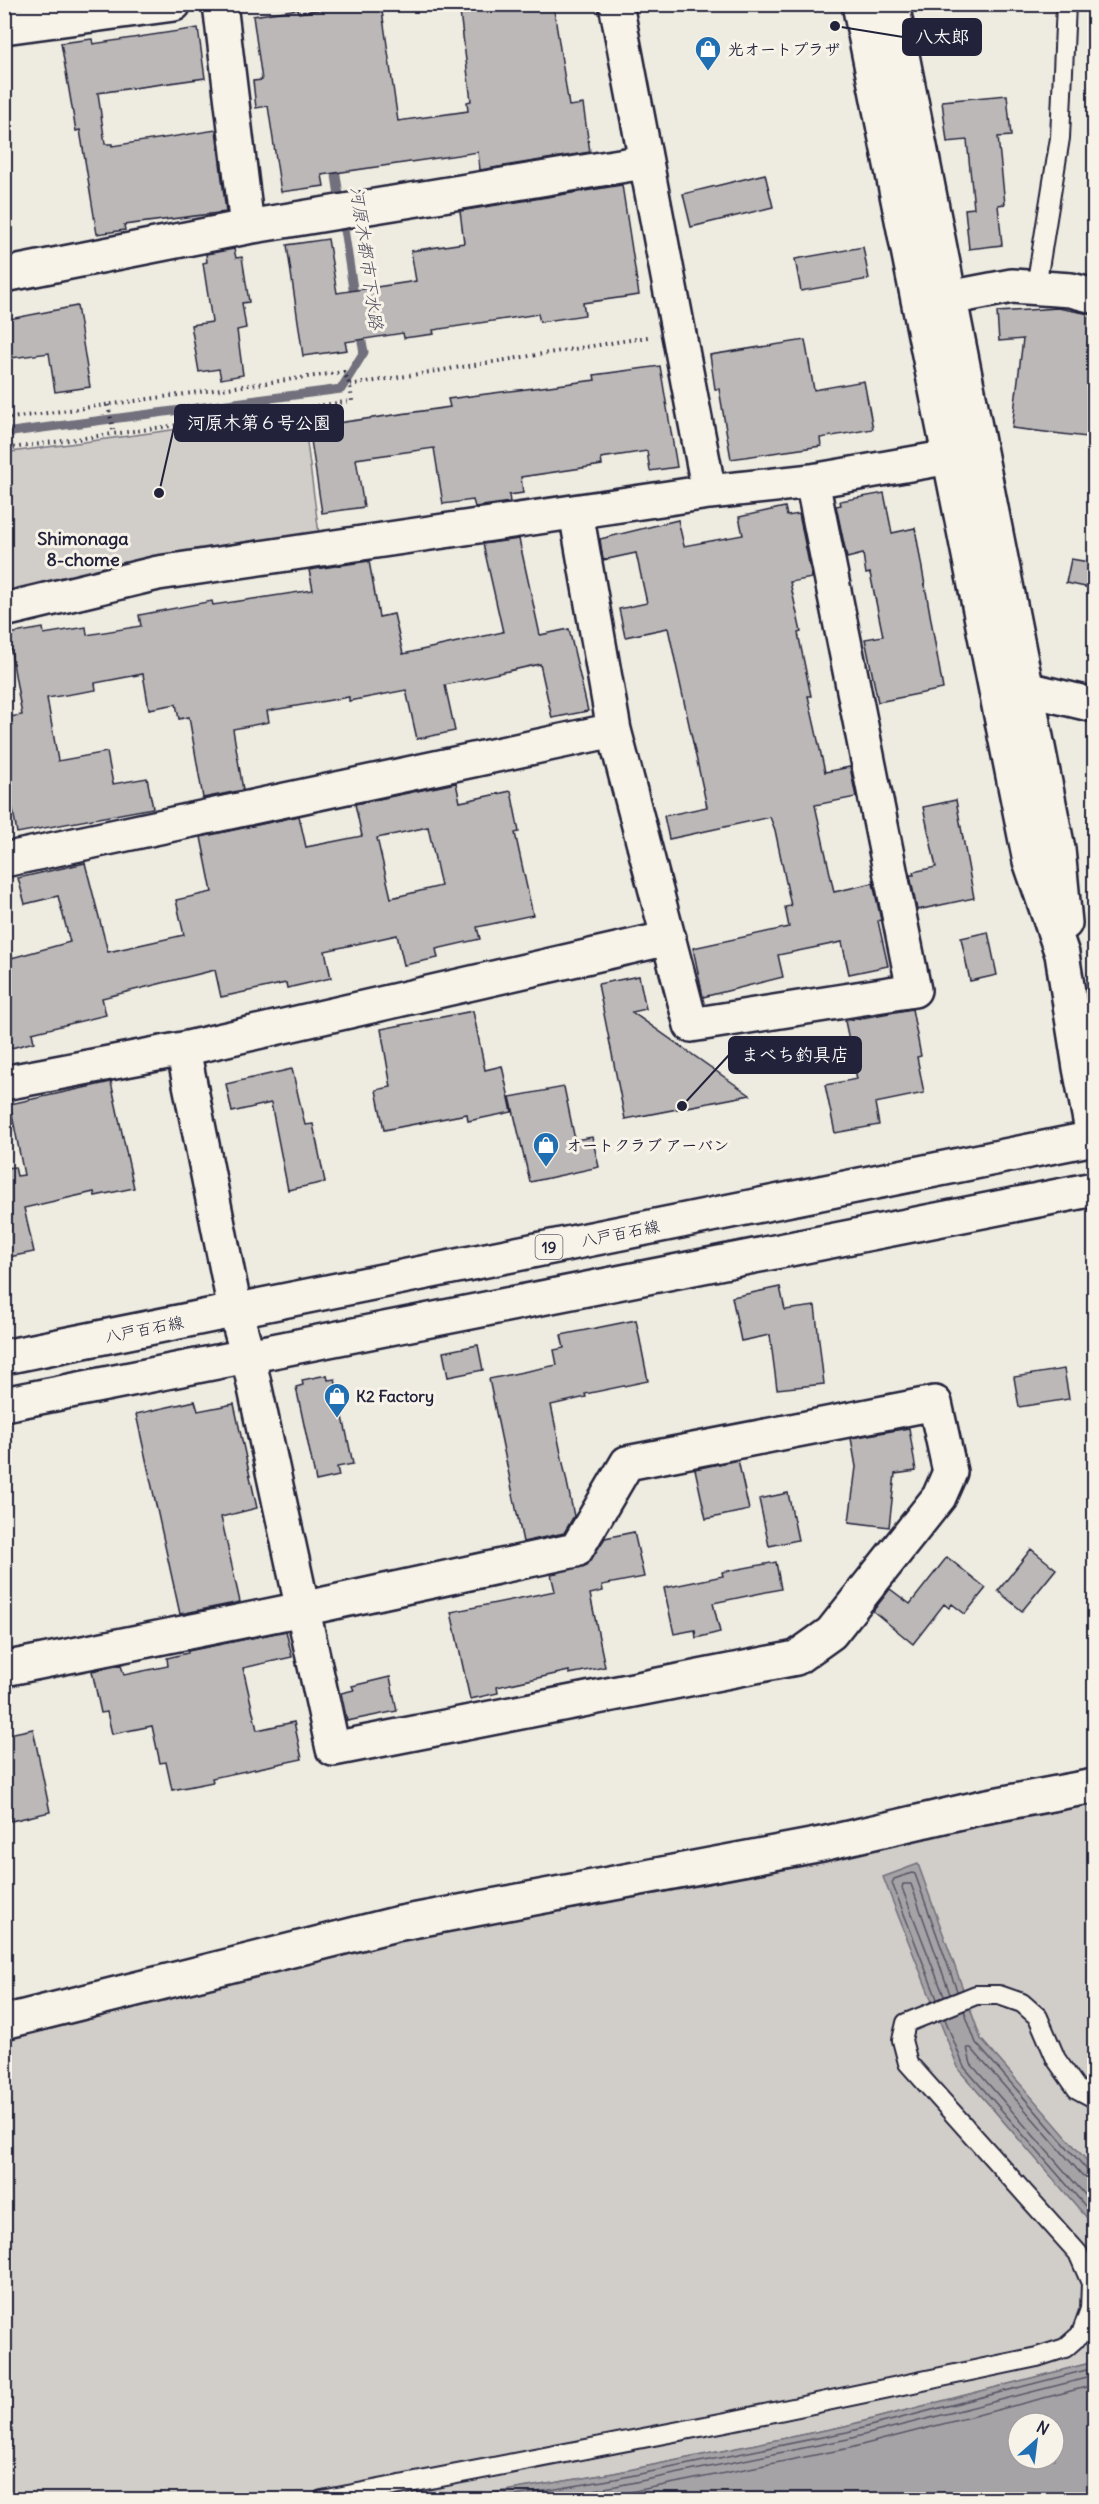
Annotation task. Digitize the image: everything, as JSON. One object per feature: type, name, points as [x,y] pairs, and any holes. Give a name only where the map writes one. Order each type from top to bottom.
[{"type":"street","points":[[4,27],[174,4]]},
{"type":"street","points":[[220,4],[247,226]]},
{"type":"street","points":[[616,4],[644,162],[709,492]]},
{"type":"street","points":[[859,4],[934,301],[965,455],[1030,861],[1062,954],[1094,1139]]},
{"type":"street","points":[[892,4],[934,301]]},
{"type":"street","points":[[4,275],[247,226],[644,162]]},
{"type":"street","points":[[934,301],[1012,286],[1071,290],[1095,296]]},
{"type":"street","points":[[4,610],[158,573],[709,492],[812,481],[965,455]]},
{"type":"street","points":[[965,455],[1027,690],[1058,849],[1080,1068]]},
{"type":"street","points":[[576,512],[614,730],[691,1025],[914,990],[812,481]]},
{"type":"street","points":[[1027,690],[1095,705]]},
{"type":"street","points":[[4,860],[614,730]]},
{"type":"street","points":[[4,1083],[183,1048],[669,938]]},
{"type":"street","points":[[4,1669],[302,1609],[576,1550],[627,1463],[935,1403],[950,1472],[939,1497],[831,1633],[796,1658],[333,1749],[302,1609],[248,1356],[235,1310],[183,1048]]},
{"type":"street","name":"八戸百石線","points":[[4,1357],[1094,1139]]},
{"type":"street","points":[[4,1404],[1095,1189]]},
{"type":"street","points":[[4,2022],[396,1924],[822,1844],[983,1807],[1095,1786]]},
{"type":"lane","points":[[1036,287],[1060,138],[1066,4]]},
{"type":"lane","points":[[322,2499],[726,2422],[1036,2357],[1065,2348],[1081,2334],[1090,2309],[1091,2283],[1078,2253],[908,2063],[902,2040],[906,2023],[976,1995],[999,1995],[1022,2003],[1038,2017],[1056,2059],[1077,2089],[1095,2098]]},
{"type":"path","points":[[350,385],[677,332]]},
{"type":"path","points":[[4,419],[344,372],[350,385],[352,401],[4,449]]},
{"type":"path","points":[[108,405],[114,434]]},
{"type":"shaded area","points":[[303,412],[319,534],[5,595],[4,453]]},
{"type":"shaded area","points":[[1094,1803],[1094,2362],[845,2426],[614,2473],[456,2499],[5,2499],[4,2037],[434,1930]]},
{"type":"water","points":[[918,1864],[981,2039],[1094,2169],[1094,2226],[959,2070],[883,1877]]},
{"type":"water","points":[[1094,2362],[1094,2499],[456,2499],[614,2473],[845,2426]]},
{"type":"building","points":[[358,4],[381,4],[398,121],[468,111],[467,102],[471,101],[459,4],[553,4],[569,106],[583,104],[590,152],[480,170],[478,152],[322,175],[324,186],[281,192],[268,106],[256,108],[253,81],[262,80],[253,16],[298,9],[299,13]]},
{"type":"building","points":[[198,28],[205,78],[98,93],[105,144],[112,144],[112,146],[216,130],[226,212],[124,225],[125,230],[97,234],[80,130],[76,131],[61,43],[92,39],[93,44]]},
{"type":"building","points":[[1007,95],[1011,136],[998,137],[1005,204],[998,205],[1002,245],[969,249],[965,209],[974,208],[967,140],[947,142],[942,101]]},
{"type":"building","points":[[765,174],[773,207],[691,227],[683,194]]},
{"type":"building","points":[[622,185],[639,295],[583,303],[585,315],[540,322],[538,314],[433,330],[434,334],[404,338],[403,333],[345,342],[347,350],[303,356],[287,245],[328,239],[337,293],[416,281],[411,251],[464,243],[460,211]]},
{"type":"building","points":[[863,247],[869,279],[801,291],[795,259]]},
{"type":"building","points":[[234,249],[236,258],[242,257],[249,302],[242,303],[246,328],[237,330],[243,375],[221,379],[219,369],[199,372],[191,325],[212,322],[203,263],[207,262],[206,254]]},
{"type":"building","points":[[77,306],[90,387],[55,392],[49,353],[4,359],[4,320]]},
{"type":"building","points":[[1058,308],[1095,315],[1095,438],[1012,428],[1023,339],[999,341],[997,312]]},
{"type":"building","points":[[805,340],[814,390],[864,381],[873,429],[820,438],[821,446],[731,459],[719,389],[715,389],[710,355]]},
{"type":"building","points":[[660,366],[677,467],[650,471],[647,451],[601,458],[602,465],[521,477],[523,493],[509,495],[510,502],[475,507],[473,500],[443,504],[434,448],[356,459],[364,507],[322,513],[309,427],[450,407],[448,399],[595,380],[594,375]]},
{"type":"building","points":[[884,493],[892,533],[915,528],[943,689],[878,702],[865,639],[883,636],[870,573],[866,574],[863,554],[847,558],[836,506],[841,505],[840,501]]},
{"type":"building","points":[[785,507],[787,516],[799,514],[812,578],[790,582],[801,632],[798,633],[811,696],[808,696],[825,772],[850,767],[856,797],[815,805],[834,892],[873,883],[881,920],[878,921],[888,966],[849,974],[842,942],[778,955],[783,977],[703,997],[693,948],[789,927],[785,907],[791,906],[775,830],[770,817],[669,839],[664,816],[707,807],[668,628],[625,637],[619,609],[647,603],[636,553],[603,560],[600,539],[678,520],[684,546],[743,535],[739,517]]},
{"type":"building","points":[[519,539],[540,635],[569,629],[588,711],[552,718],[540,664],[445,685],[455,731],[417,739],[406,690],[349,701],[349,697],[267,711],[269,722],[233,729],[243,790],[203,798],[189,717],[179,719],[176,704],[149,709],[143,674],[95,683],[96,690],[47,698],[58,761],[107,752],[113,784],[147,778],[153,808],[17,833],[4,760],[4,718],[22,715],[8,634],[43,628],[44,634],[86,627],[87,635],[141,626],[139,615],[212,601],[213,605],[313,590],[309,570],[369,561],[379,617],[394,614],[403,654],[503,632],[483,544]]},
{"type":"building","points":[[1071,559],[1095,563],[1095,589],[1066,583]]},
{"type":"building","points":[[456,783],[460,802],[511,791],[519,832],[515,833],[533,915],[477,927],[480,939],[436,949],[438,958],[404,965],[397,935],[325,951],[331,978],[287,988],[286,983],[221,997],[215,970],[102,998],[106,1015],[32,1033],[34,1042],[4,1050],[4,960],[70,942],[58,896],[25,904],[18,878],[85,863],[108,952],[184,935],[176,900],[212,892],[201,837],[299,816],[306,847],[362,836],[355,804]],"holes":[[[428,827],[441,886],[391,898],[377,838]]]},
{"type":"building","points":[[956,800],[974,898],[917,910],[910,875],[914,875],[913,872],[936,867],[923,807]]},
{"type":"building","points":[[988,932],[997,975],[970,981],[961,938]]},
{"type":"building","points":[[639,976],[646,1009],[632,1012],[750,1095],[625,1119],[598,984]]},
{"type":"building","points":[[912,1009],[921,1056],[917,1057],[924,1093],[875,1103],[879,1125],[835,1133],[825,1085],[857,1079],[845,1021]]},
{"type":"building","points":[[473,1011],[485,1070],[502,1066],[512,1112],[468,1121],[467,1114],[384,1130],[376,1090],[391,1087],[381,1029]]},
{"type":"building","points":[[292,1069],[305,1125],[313,1124],[325,1182],[288,1190],[271,1103],[232,1112],[226,1084]]},
{"type":"building","points":[[111,1082],[134,1188],[95,1196],[94,1192],[24,1208],[34,1252],[4,1258],[4,1168],[15,1167],[17,1176],[24,1175],[10,1104]]},
{"type":"building","points":[[564,1087],[575,1140],[592,1137],[599,1167],[530,1182],[510,1097]]},
{"type":"building","points":[[780,1287],[785,1310],[815,1306],[824,1384],[777,1389],[770,1335],[741,1341],[732,1297]]},
{"type":"building","points":[[636,1320],[648,1381],[585,1394],[586,1397],[551,1405],[574,1516],[564,1533],[523,1542],[489,1379],[557,1365],[554,1350],[564,1348],[561,1335]]},
{"type":"building","points":[[478,1345],[483,1370],[448,1377],[443,1352]]},
{"type":"building","points":[[1064,1369],[1069,1399],[1019,1407],[1014,1377]]},
{"type":"building","points":[[327,1375],[328,1380],[335,1379],[353,1464],[337,1467],[339,1476],[316,1481],[296,1387],[303,1385],[302,1380]]},
{"type":"building","points":[[195,1401],[198,1411],[234,1404],[257,1508],[221,1517],[240,1602],[180,1614],[136,1414]]},
{"type":"building","points":[[909,1428],[916,1471],[895,1474],[889,1527],[849,1522],[856,1467],[851,1438]]},
{"type":"building","points":[[738,1460],[749,1510],[706,1519],[695,1469]]},
{"type":"building","points":[[788,1493],[798,1540],[769,1546],[759,1499]]},
{"type":"building","points":[[634,1532],[644,1577],[602,1585],[603,1591],[590,1594],[605,1667],[569,1674],[569,1671],[497,1687],[498,1693],[470,1699],[451,1612],[555,1591],[551,1574],[587,1565],[605,1538]]},
{"type":"building","points":[[1031,1549],[1056,1569],[1022,1611],[998,1591]]},
{"type":"building","points":[[947,1557],[986,1588],[965,1614],[952,1604],[949,1608],[944,1604],[913,1644],[873,1611],[890,1589],[910,1604]]},
{"type":"building","points":[[776,1562],[781,1589],[713,1603],[720,1632],[696,1638],[695,1630],[674,1634],[664,1588],[723,1576],[722,1572]]},
{"type":"building","points":[[286,1631],[292,1657],[243,1668],[257,1730],[294,1722],[302,1759],[212,1778],[213,1782],[172,1790],[166,1762],[160,1763],[152,1726],[112,1734],[107,1712],[101,1713],[92,1671],[121,1665],[124,1675],[168,1666],[167,1658],[188,1653],[188,1651]]},
{"type":"building","points":[[390,1677],[397,1711],[347,1721],[341,1693],[354,1690],[352,1686]]},
{"type":"building","points":[[33,1729],[50,1812],[11,1821],[4,1792],[4,1735]]},
{"type":"waterway","name":"河原木都市下水路","points":[[313,4],[316,23]]},
{"type":"waterway","name":"河原木都市下水路","points":[[334,162],[355,302]]},
{"type":"waterway","name":"河原木都市下水路","points":[[4,433],[341,389],[364,352],[359,328]]},
{"type":"place","name":"八太郎","points":[[835,26]]},
{"type":"place","name":"光オートプラザ","points":[[708,72]]},
{"type":"place","name":"河原木第６号公園","points":[[159,493]]},
{"type":"place","name":"まべち釣具店","points":[[682,1106]]},
{"type":"place","name":"オートクラブ アーバン","points":[[546,1168]]},
{"type":"place","name":"K2 Factory","points":[[337,1419]]},
{"type":"district","name":"Shimonaga 8-chome","points":[[83,548]]}]
